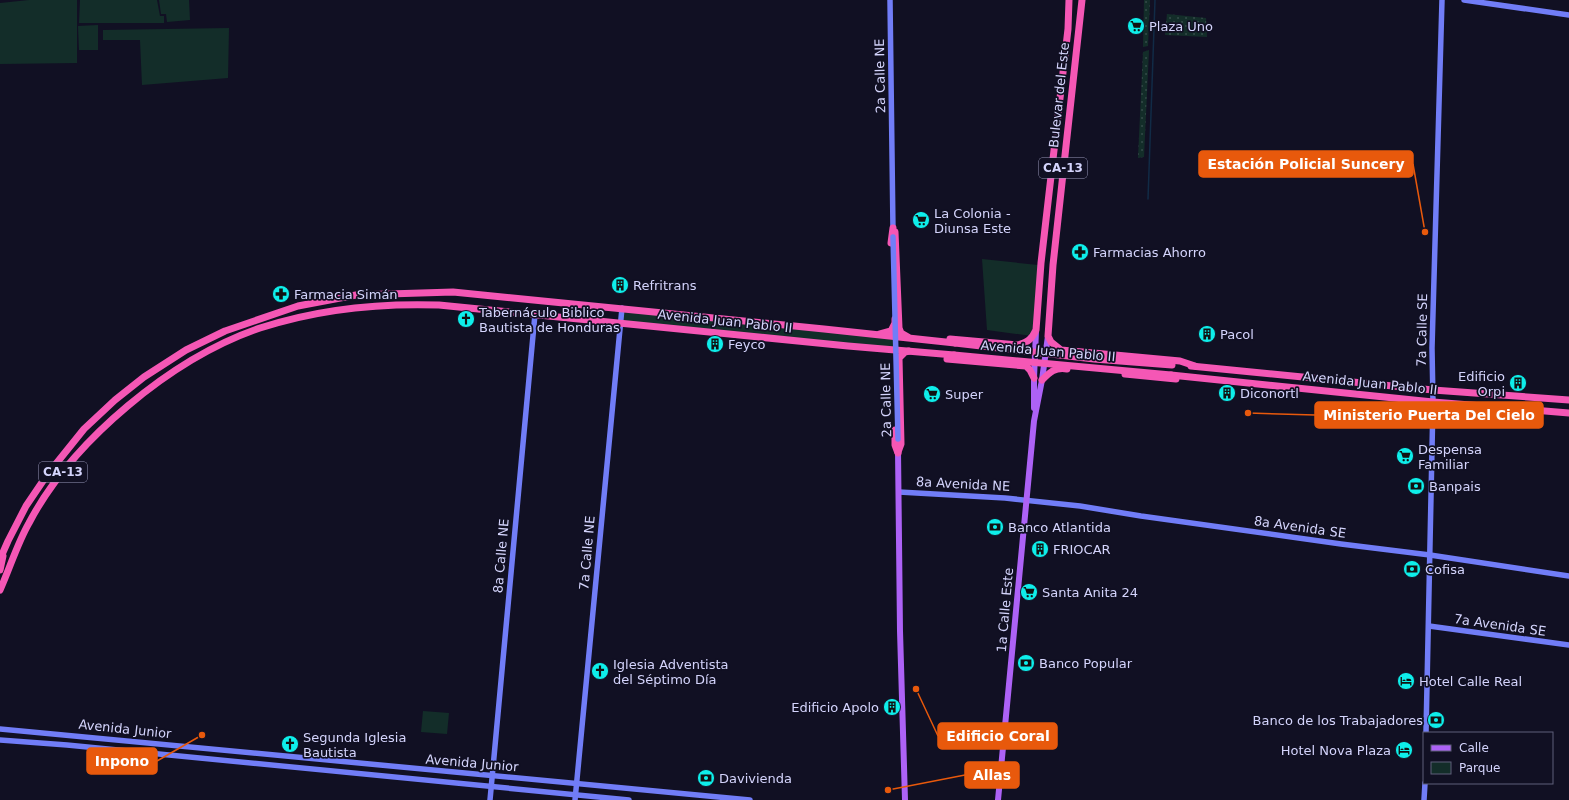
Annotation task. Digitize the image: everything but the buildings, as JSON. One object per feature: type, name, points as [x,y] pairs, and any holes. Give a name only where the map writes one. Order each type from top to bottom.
[{"type":"highway","name":"Bulevar del Este","points":[[1036,330],[1041,263],[1070,0]]},
{"type":"highway","name":"Bulevar del Este","points":[[1048,336],[1053,265],[1082,0]]},
{"type":"highway","points":[[894,228],[896,236],[897,323],[901,333],[914,339]]},
{"type":"highway","name":"Avenida Juan Pablo II","points":[[1,556],[26,506],[47,475],[84,429],[101,412],[144,377],[186,350],[225,331],[298,306],[356,295],[453,292],[498,298],[622,308],[1094,358],[1195,366],[1433,390],[1569,400]]},
{"type":"highway","name":"Avenida Juan Pablo II","points":[[0,590],[28,524],[60,476],[92,438],[125,408],[161,381],[211,350],[260,328],[307,316],[352,307],[439,305],[954,355],[1171,374],[1433,402],[1569,413]]},
{"type":"highway","points":[[872,335],[891,331],[897,323]]},
{"type":"highway","points":[[926,341],[942,338],[1018,345],[1027,342],[1033,337],[1036,330]]},
{"type":"highway","points":[[1048,336],[1051,342],[1061,350],[1180,361],[1195,366]]},
{"type":"highway","points":[[998,343],[1004,348],[1005,355],[999,363]]},
{"type":"highway","points":[[881,348],[892,353],[897,362]]},
{"type":"highway","points":[[898,453],[896,445],[897,362],[901,355],[905,352],[913,351]]},
{"type":"highway","points":[[926,352],[940,358],[1026,366],[1034,378]]},
{"type":"highway","points":[[1083,370],[1080,367],[1080,358],[1085,352]]},
{"type":"highway","points":[[1042,380],[1051,371],[1058,368],[1180,380],[1194,377]]},
{"type":"highway","points":[[1318,390],[1322,386],[1334,387],[1338,385],[1340,380]]},
{"type":"highway","points":[[0,570],[3,558],[1,556]]},
{"type":"main road","name":"2a Calle NE","points":[[890,0],[904,800]]},
{"type":"main road","name":"7a Calle SE","points":[[1426,732],[1433,402],[1432,348],[1442,0]]},
{"type":"main road","points":[[1464,0],[1569,15]]},
{"type":"main road","name":"7a Calle NE","points":[[575,797],[622,308]]},
{"type":"main road","name":"8a Calle NE","points":[[490,800],[535,314]]},
{"type":"main road","name":"1a Calle Este","points":[[998,800],[1034,421],[1036,330]]},
{"type":"main road","name":"1a Calle Este","points":[[1034,421],[1042,380],[1048,336]]},
{"type":"main road","name":"8a Avenida NE","points":[[898,492],[1027,500]]},
{"type":"main road","name":"8a Avenida SE","points":[[1027,500],[1080,506],[1141,516],[1430,555],[1569,576]]},
{"type":"main road","name":"7a Avenida SE","points":[[1429,626],[1569,645]]},
{"type":"main road","name":"Avenida Junior","points":[[0,729],[750,800]]},
{"type":"main road","name":"Avenida Junior","points":[[0,740],[67,745],[491,787],[575,797],[629,800]]},
{"type":"main road","points":[[1424,800],[1425,784]]},
{"type":"green space","points":[[29,0],[77,0],[77,63],[0,64],[0,3]]},
{"type":"green space","points":[[80,0],[157,0],[160,16],[164,16],[164,23],[79,23]]},
{"type":"green space","points":[[159,0],[189,0],[190,20],[167,22],[166,14],[161,14]]},
{"type":"green space","points":[[1144,0],[1150,0],[1148,46],[1143,47]]},
{"type":"green space","points":[[1167,14],[1206,18],[1207,37],[1165,35]]},
{"type":"green space","points":[[98,25],[98,50],[79,50],[78,26]]},
{"type":"green space","points":[[229,28],[228,78],[142,85],[140,40],[103,40],[103,30]]},
{"type":"green space","points":[[1149,50],[1144,157],[1138,158],[1143,52]]},
{"type":"green space","points":[[982,259],[1038,265],[1032,336],[987,330]]},
{"type":"green space","points":[[622,308],[894,337],[893,349],[620,323]]},
{"type":"green space","points":[[423,711],[449,713],[447,734],[421,732]]},
{"type":"waterway","points":[[1148,199],[1155,0]]},
{"type":"place","name":"Plaza Uno","points":[[1136,26]]},
{"type":"place","name":"La Colonia - Diunsa Este","points":[[921,220]]},
{"type":"place","name":"Estación Policial Suncery","points":[[1425,232]]},
{"type":"place","name":"Farmacias Ahorro","points":[[1080,252]]},
{"type":"place","name":"Refritrans","points":[[620,285]]},
{"type":"place","name":"Farmacia Simán","points":[[281,294]]},
{"type":"place","name":"Tabernáculo Biblico Bautista de Honduras","points":[[466,319]]},
{"type":"place","name":"Pacol","points":[[1207,334]]},
{"type":"place","name":"Feyco","points":[[715,344]]},
{"type":"place","name":"Edificio Orpi","points":[[1518,383]]},
{"type":"place","name":"Diconortl","points":[[1227,393]]},
{"type":"place","name":"Super","points":[[932,394]]},
{"type":"place","name":"Ministerio Puerta Del Cielo","points":[[1248,413]]},
{"type":"place","name":"Despensa Familiar","points":[[1405,456]]},
{"type":"place","name":"Banpais","points":[[1416,486]]},
{"type":"place","name":"Banco Atlantida","points":[[995,527]]},
{"type":"place","name":"FRIOCAR","points":[[1040,549]]},
{"type":"place","name":"Cofisa","points":[[1412,569]]},
{"type":"place","name":"Santa Anita 24","points":[[1029,592]]},
{"type":"place","name":"Banco Popular","points":[[1026,663]]},
{"type":"place","name":"Iglesia Adventista del Séptimo Día","points":[[600,671]]},
{"type":"place","name":"Hotel Calle Real","points":[[1406,681]]},
{"type":"place","name":"Edificio Coral","points":[[916,689]]},
{"type":"place","name":"Edificio Apolo","points":[[892,707]]},
{"type":"place","name":"Banco de los Trabajadores","points":[[1436,720]]},
{"type":"place","name":"Inpono","points":[[202,735]]},
{"type":"place","name":"Segunda Iglesia Bautista","points":[[290,744]]},
{"type":"place","name":"Hotel Nova Plaza","points":[[1404,750]]},
{"type":"place","name":"Davivienda","points":[[706,778]]},
{"type":"place","name":"Allas","points":[[888,790]]}]
